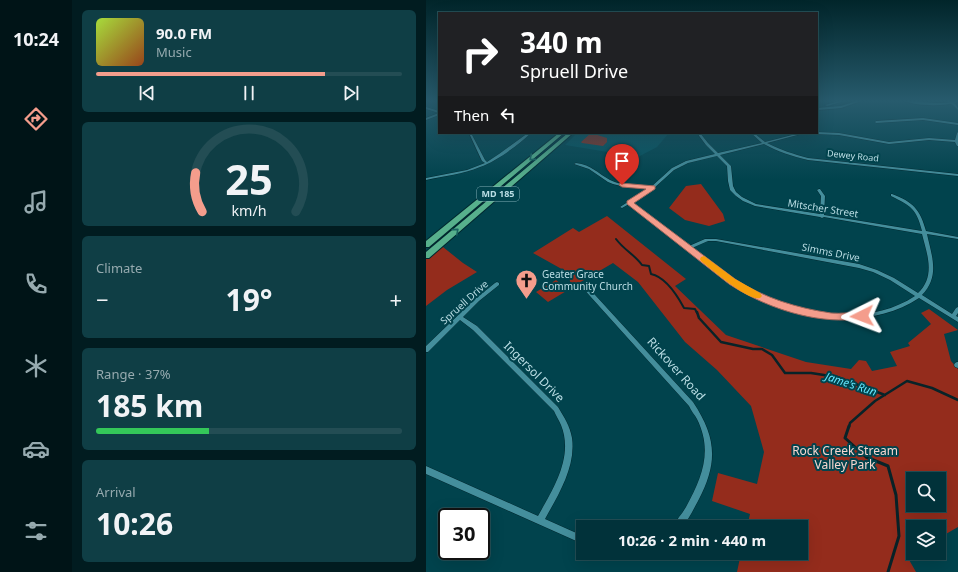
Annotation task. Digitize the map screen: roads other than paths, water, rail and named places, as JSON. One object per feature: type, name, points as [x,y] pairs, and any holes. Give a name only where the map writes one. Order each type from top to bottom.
[{"type":"main road","name":"MD 185","points":[[426,245],[561,134]]},
{"type":"main road","name":"MD 185","points":[[426,256],[570,134]]},
{"type":"street","points":[[818,133],[839,134],[889,143],[929,139],[957,143],[958,133]]},
{"type":"street","points":[[470,134],[484,161],[487,163]]},
{"type":"street","points":[[426,179],[473,169],[487,163],[529,134]]},
{"type":"street","name":"Mitscher Street","points":[[699,134],[729,166],[731,186],[734,192],[755,205],[770,209],[924,234],[958,238]]},
{"type":"street","name":"Dewey Road","points":[[753,134],[763,142],[786,154],[812,159],[958,174]]},
{"type":"street","points":[[622,207],[652,188],[681,164],[799,134]]},
{"type":"street","points":[[576,164],[595,170],[611,182],[622,185],[652,188]]},
{"type":"street","points":[[819,190],[823,196],[822,217]]},
{"type":"street","points":[[630,203],[732,281],[749,292],[780,305],[832,317],[877,315],[895,310],[919,296],[924,291],[932,270],[921,218],[914,207],[892,195]]},
{"type":"street","name":"Simms Drive","points":[[689,248],[707,240],[716,240],[859,266],[875,271],[892,279],[956,318]]},
{"type":"street","name":"Spruell Drive","points":[[426,350],[477,300],[497,284]]},
{"type":"street","name":"Rickover Road","points":[[583,285],[691,404],[699,415],[705,428],[709,443],[709,460],[700,490],[682,520]]},
{"type":"street","points":[[956,318],[958,310]]},
{"type":"street","name":"Ingersol Drive","points":[[460,317],[475,328],[556,409],[564,420],[568,432],[568,455],[562,480],[540,521]]},
{"type":"street","points":[[426,470],[576,537]]},
{"type":"waterway","name":"Jame's Run","points":[[616,239],[642,265],[649,266],[651,274],[662,279],[666,283],[674,292],[684,308],[695,309],[697,313]]},
{"type":"waterway","name":"Jame's Run","points":[[697,312],[699,318],[721,342],[753,349],[762,349],[772,355],[785,373],[811,373],[837,377],[885,395]]},
{"type":"waterway","points":[[885,395],[907,381],[932,388],[958,400]]},
{"type":"waterway","points":[[849,427],[850,423],[875,401],[885,395]]},
{"type":"waterway","points":[[849,426],[845,438],[866,457],[888,466],[896,495],[899,536],[888,572]]},
{"type":"place","name":"Geater Grace Community Church","points":[[527,300]]},
{"type":"park label","name":"Rock Creek Stream Valley Park","points":[[845,458]]}]
